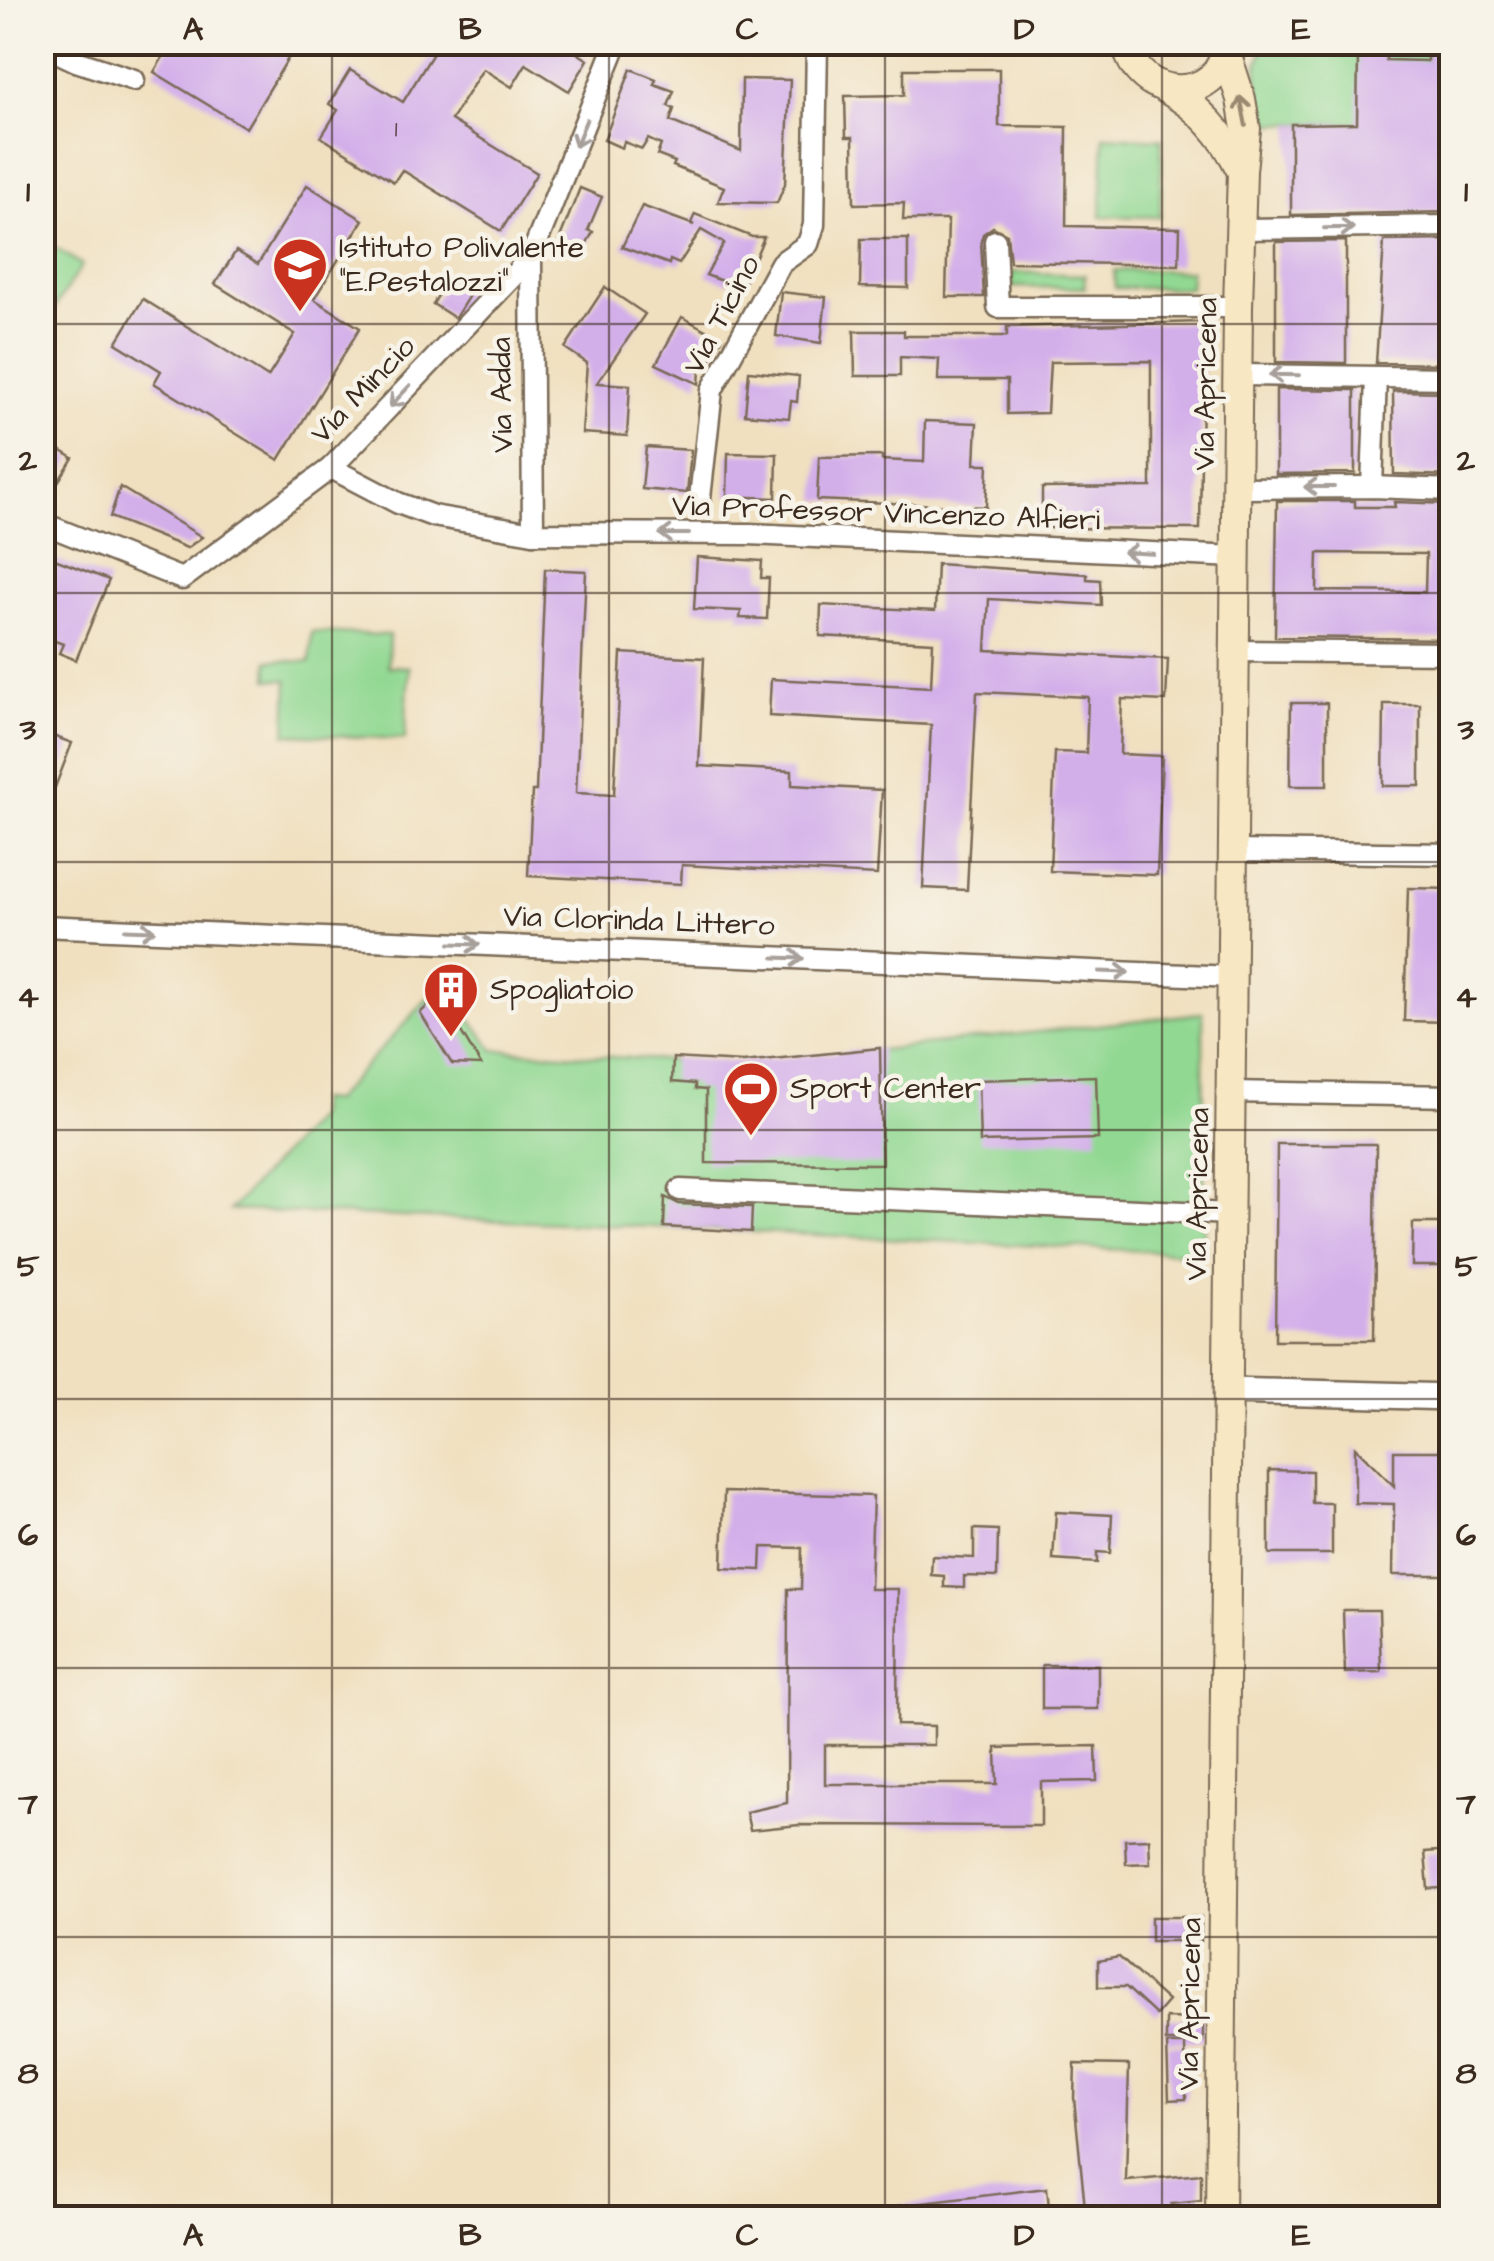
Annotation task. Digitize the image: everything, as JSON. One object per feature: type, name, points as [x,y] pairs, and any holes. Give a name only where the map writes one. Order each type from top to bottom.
[{"type":"main road","points":[[1100,42],[1151,84],[1184,99],[1222,134],[1242,171]]},
{"type":"main road","points":[[1126,42],[1130,60],[1139,74]]},
{"type":"main road","points":[[1166,89],[1196,86],[1220,66],[1227,47]]},
{"type":"main road","name":"Via Apricena","points":[[1220,2218],[1238,307],[1246,129],[1227,47]]},
{"type":"street","name":"Via Mincio","points":[[42,524],[182,579],[331,468],[531,257],[618,42]]},
{"type":"street","name":"Via Ticino","points":[[699,507],[712,390],[782,263],[808,244],[814,226],[817,42]]},
{"type":"street","points":[[42,45],[134,80]]},
{"type":"street","points":[[1241,230],[1452,226]]},
{"type":"street","points":[[995,242],[998,307],[1238,307]]},
{"type":"street","name":"Via Adda","points":[[531,257],[534,533]]},
{"type":"street","points":[[1240,375],[1452,378]]},
{"type":"street","points":[[1372,487],[1376,377]]},
{"type":"street","name":"Via Professor Vincenzo Alfieri","points":[[331,468],[398,503],[433,516],[534,533],[748,534],[1236,557]]},
{"type":"street","points":[[1237,488],[1452,490]]},
{"type":"street","points":[[1236,651],[1452,653]]},
{"type":"street","points":[[1234,852],[1452,854]]},
{"type":"street","name":"Via Clorinda Littero","points":[[42,926],[1233,977]]},
{"type":"street","points":[[1232,1092],[1452,1096]]},
{"type":"street","points":[[680,1190],[1231,1214]]},
{"type":"street","points":[[1229,1391],[1452,1396]]},
{"type":"green space","points":[[1265,43],[1427,43],[1425,122],[1261,124],[1257,66]]},
{"type":"green space","points":[[1104,136],[1162,139],[1160,217],[1101,216]]},
{"type":"green space","points":[[43,240],[82,265],[43,326]]},
{"type":"green space","points":[[1114,270],[1190,271],[1190,288],[1115,288]]},
{"type":"green space","points":[[1011,272],[1085,275],[1085,288],[1012,287]]},
{"type":"green space","points":[[312,632],[389,635],[388,666],[409,667],[405,739],[286,734],[288,680],[268,679],[269,660],[310,662]]},
{"type":"green space","name":"Sport Center","points":[[443,982],[494,1050],[749,1065],[1203,1013],[1204,1254],[230,1210],[317,1117],[318,1100],[333,1101]]},
{"type":"building","points":[[172,42],[298,42],[246,128],[154,72]]},
{"type":"building","points":[[440,42],[560,42],[588,60],[569,91],[526,64],[512,87],[483,69],[451,120],[537,173],[501,231],[402,170],[394,182],[321,137],[338,110],[329,104],[350,70],[403,102]]},
{"type":"building","points":[[1427,42],[1452,42],[1452,212],[1291,215],[1291,124],[1357,123],[1358,53],[1386,54],[1386,60],[1427,61]]},
{"type":"building","points":[[631,69],[674,91],[668,106],[674,109],[670,121],[741,151],[742,79],[790,80],[785,184],[777,203],[718,202],[724,187],[673,166],[675,162],[657,155],[661,145],[648,139],[642,149],[624,142],[622,148],[604,140]]},
{"type":"building","points":[[904,69],[999,69],[999,126],[1067,127],[1066,226],[1180,228],[1179,265],[1010,262],[1007,234],[993,227],[983,234],[981,241],[984,297],[946,297],[948,220],[903,220],[904,203],[854,204],[853,137],[846,137],[845,96],[904,95]]},
{"type":"building","name":"Istituto Polivalente \"E.Pestalozzi\"","points":[[307,185],[363,220],[314,299],[360,328],[279,460],[154,383],[161,371],[116,343],[143,299],[268,377],[295,334],[215,284],[236,251],[258,264]]},
{"type":"building","points":[[580,188],[602,197],[588,230],[593,232],[583,250],[559,240]]},
{"type":"building","points":[[642,206],[694,225],[691,223],[695,214],[752,237],[764,237],[745,282],[730,276],[727,283],[706,275],[724,243],[701,230],[679,264],[622,247]]},
{"type":"building","points":[[861,239],[908,239],[908,288],[860,287]]},
{"type":"building","points":[[1452,240],[1452,364],[1376,363],[1384,241]]},
{"type":"building","points":[[1346,241],[1346,363],[1276,362],[1276,242]]},
{"type":"building","points":[[447,280],[470,294],[455,318],[433,304]]},
{"type":"building","points":[[605,287],[645,314],[597,383],[630,385],[627,436],[582,433],[587,363],[565,348]]},
{"type":"building","points":[[781,292],[826,297],[821,343],[776,336]]},
{"type":"building","points":[[682,317],[722,339],[711,358],[701,357],[699,384],[656,364]]},
{"type":"building","points":[[1203,322],[1200,529],[1042,528],[1042,488],[1151,487],[1151,361],[1050,362],[1047,413],[1007,414],[1007,380],[938,380],[939,359],[900,357],[900,376],[855,376],[854,331],[904,331],[904,336],[1007,336],[1007,327]]},
{"type":"building","points":[[749,371],[799,376],[797,402],[791,401],[789,418],[745,414]]},
{"type":"building","points":[[1276,389],[1355,390],[1355,473],[1276,474]]},
{"type":"building","points":[[1393,391],[1452,392],[1452,476],[1394,474]]},
{"type":"building","points":[[925,421],[977,423],[975,464],[988,464],[986,507],[817,500],[819,457],[882,456],[882,460],[924,462]]},
{"type":"building","points":[[42,439],[73,458],[42,508]]},
{"type":"building","points":[[646,447],[691,450],[687,493],[642,489]]},
{"type":"building","points":[[728,453],[777,454],[776,498],[727,496]]},
{"type":"building","points":[[120,487],[202,537],[187,548],[110,517]]},
{"type":"building","points":[[1277,501],[1355,501],[1355,507],[1395,507],[1394,502],[1452,504],[1452,639],[1275,637]],"holes":[[[1318,553],[1426,554],[1425,592],[1317,591]]]},
{"type":"building","points":[[697,557],[762,561],[761,578],[769,578],[767,619],[740,618],[741,611],[694,609]]},
{"type":"building","points":[[52,558],[109,580],[76,660],[59,653],[63,644],[42,636],[42,583]]},
{"type":"building","points":[[937,564],[1087,574],[1087,579],[1100,580],[1101,605],[989,599],[986,650],[1168,659],[1166,701],[1122,699],[1120,754],[1162,756],[1157,875],[1050,871],[1055,752],[1086,753],[1088,697],[977,692],[967,890],[923,888],[931,725],[769,716],[771,679],[931,687],[933,642],[820,636],[821,605],[935,611]]},
{"type":"building","points":[[545,569],[586,571],[576,793],[614,795],[621,653],[704,658],[699,766],[792,771],[792,785],[882,790],[877,875],[682,865],[681,884],[528,876],[532,791],[536,791]]},
{"type":"building","points":[[1291,703],[1327,703],[1327,786],[1290,786]]},
{"type":"building","points":[[1384,704],[1420,704],[1420,786],[1383,786]]},
{"type":"building","points":[[42,732],[72,743],[44,816],[42,816]]},
{"type":"building","points":[[1408,888],[1452,889],[1452,1022],[1404,1021]]},
{"type":"building","name":"Spogliatoio","points":[[439,995],[481,1065],[452,1064],[420,1013]]},
{"type":"building","points":[[880,1048],[882,1164],[706,1163],[706,1090],[695,1089],[695,1084],[672,1082],[673,1058],[743,1062]]},
{"type":"building","points":[[1096,1076],[1098,1139],[980,1142],[978,1080]]},
{"type":"building","points":[[1277,1144],[1376,1144],[1374,1340],[1275,1340]]},
{"type":"building","points":[[665,1197],[679,1204],[752,1207],[751,1232],[664,1227]]},
{"type":"building","points":[[1413,1223],[1452,1223],[1452,1266],[1412,1266]]},
{"type":"building","points":[[1355,1447],[1394,1486],[1394,1451],[1452,1451],[1452,1575],[1393,1575],[1394,1504],[1355,1503]]},
{"type":"building","points":[[1269,1470],[1312,1471],[1312,1503],[1332,1503],[1332,1554],[1269,1554]]},
{"type":"building","points":[[724,1492],[873,1496],[870,1589],[898,1589],[897,1725],[934,1726],[934,1745],[825,1745],[825,1784],[997,1784],[996,1748],[1096,1746],[1097,1781],[1041,1782],[1041,1826],[799,1825],[750,1830],[746,1812],[787,1803],[788,1589],[801,1589],[802,1548],[762,1547],[761,1570],[722,1568]]},
{"type":"building","points":[[1056,1512],[1112,1515],[1110,1553],[1097,1552],[1097,1563],[1053,1560]]},
{"type":"building","points":[[974,1529],[998,1530],[997,1577],[964,1576],[964,1588],[944,1587],[944,1576],[931,1575],[932,1556],[974,1558]]},
{"type":"building","points":[[1343,1610],[1379,1610],[1381,1672],[1345,1673]]},
{"type":"building","points":[[1042,1665],[1098,1665],[1098,1709],[1042,1709]]},
{"type":"building","points":[[1149,1839],[1150,1863],[1126,1864],[1125,1840]]},
{"type":"building","points":[[1452,1850],[1452,1887],[1428,1889],[1425,1852]]},
{"type":"building","points":[[1151,1917],[1201,1917],[1201,1941],[1151,1941]]},
{"type":"building","points":[[1119,1957],[1168,2001],[1156,2015],[1126,1987],[1098,1987],[1098,1961]]},
{"type":"building","points":[[1166,2018],[1203,2019],[1203,2041],[1166,2041]]},
{"type":"building","points":[[1167,2044],[1185,2044],[1186,2099],[1169,2100]]},
{"type":"building","points":[[1075,2064],[1129,2065],[1126,2181],[1201,2174],[1201,2201],[1171,2204],[1173,2218],[1086,2218],[1074,2098]]},
{"type":"building","points":[[1047,2188],[1050,2216],[898,2218],[897,2206]]},
{"type":"place","name":"Istituto Polivalente \"E.Pestalozzi\"","points":[[300,314]]},
{"type":"place","name":"Spogliatoio","points":[[451,1039]]},
{"type":"place","name":"Sport Center","points":[[751,1138]]}]
